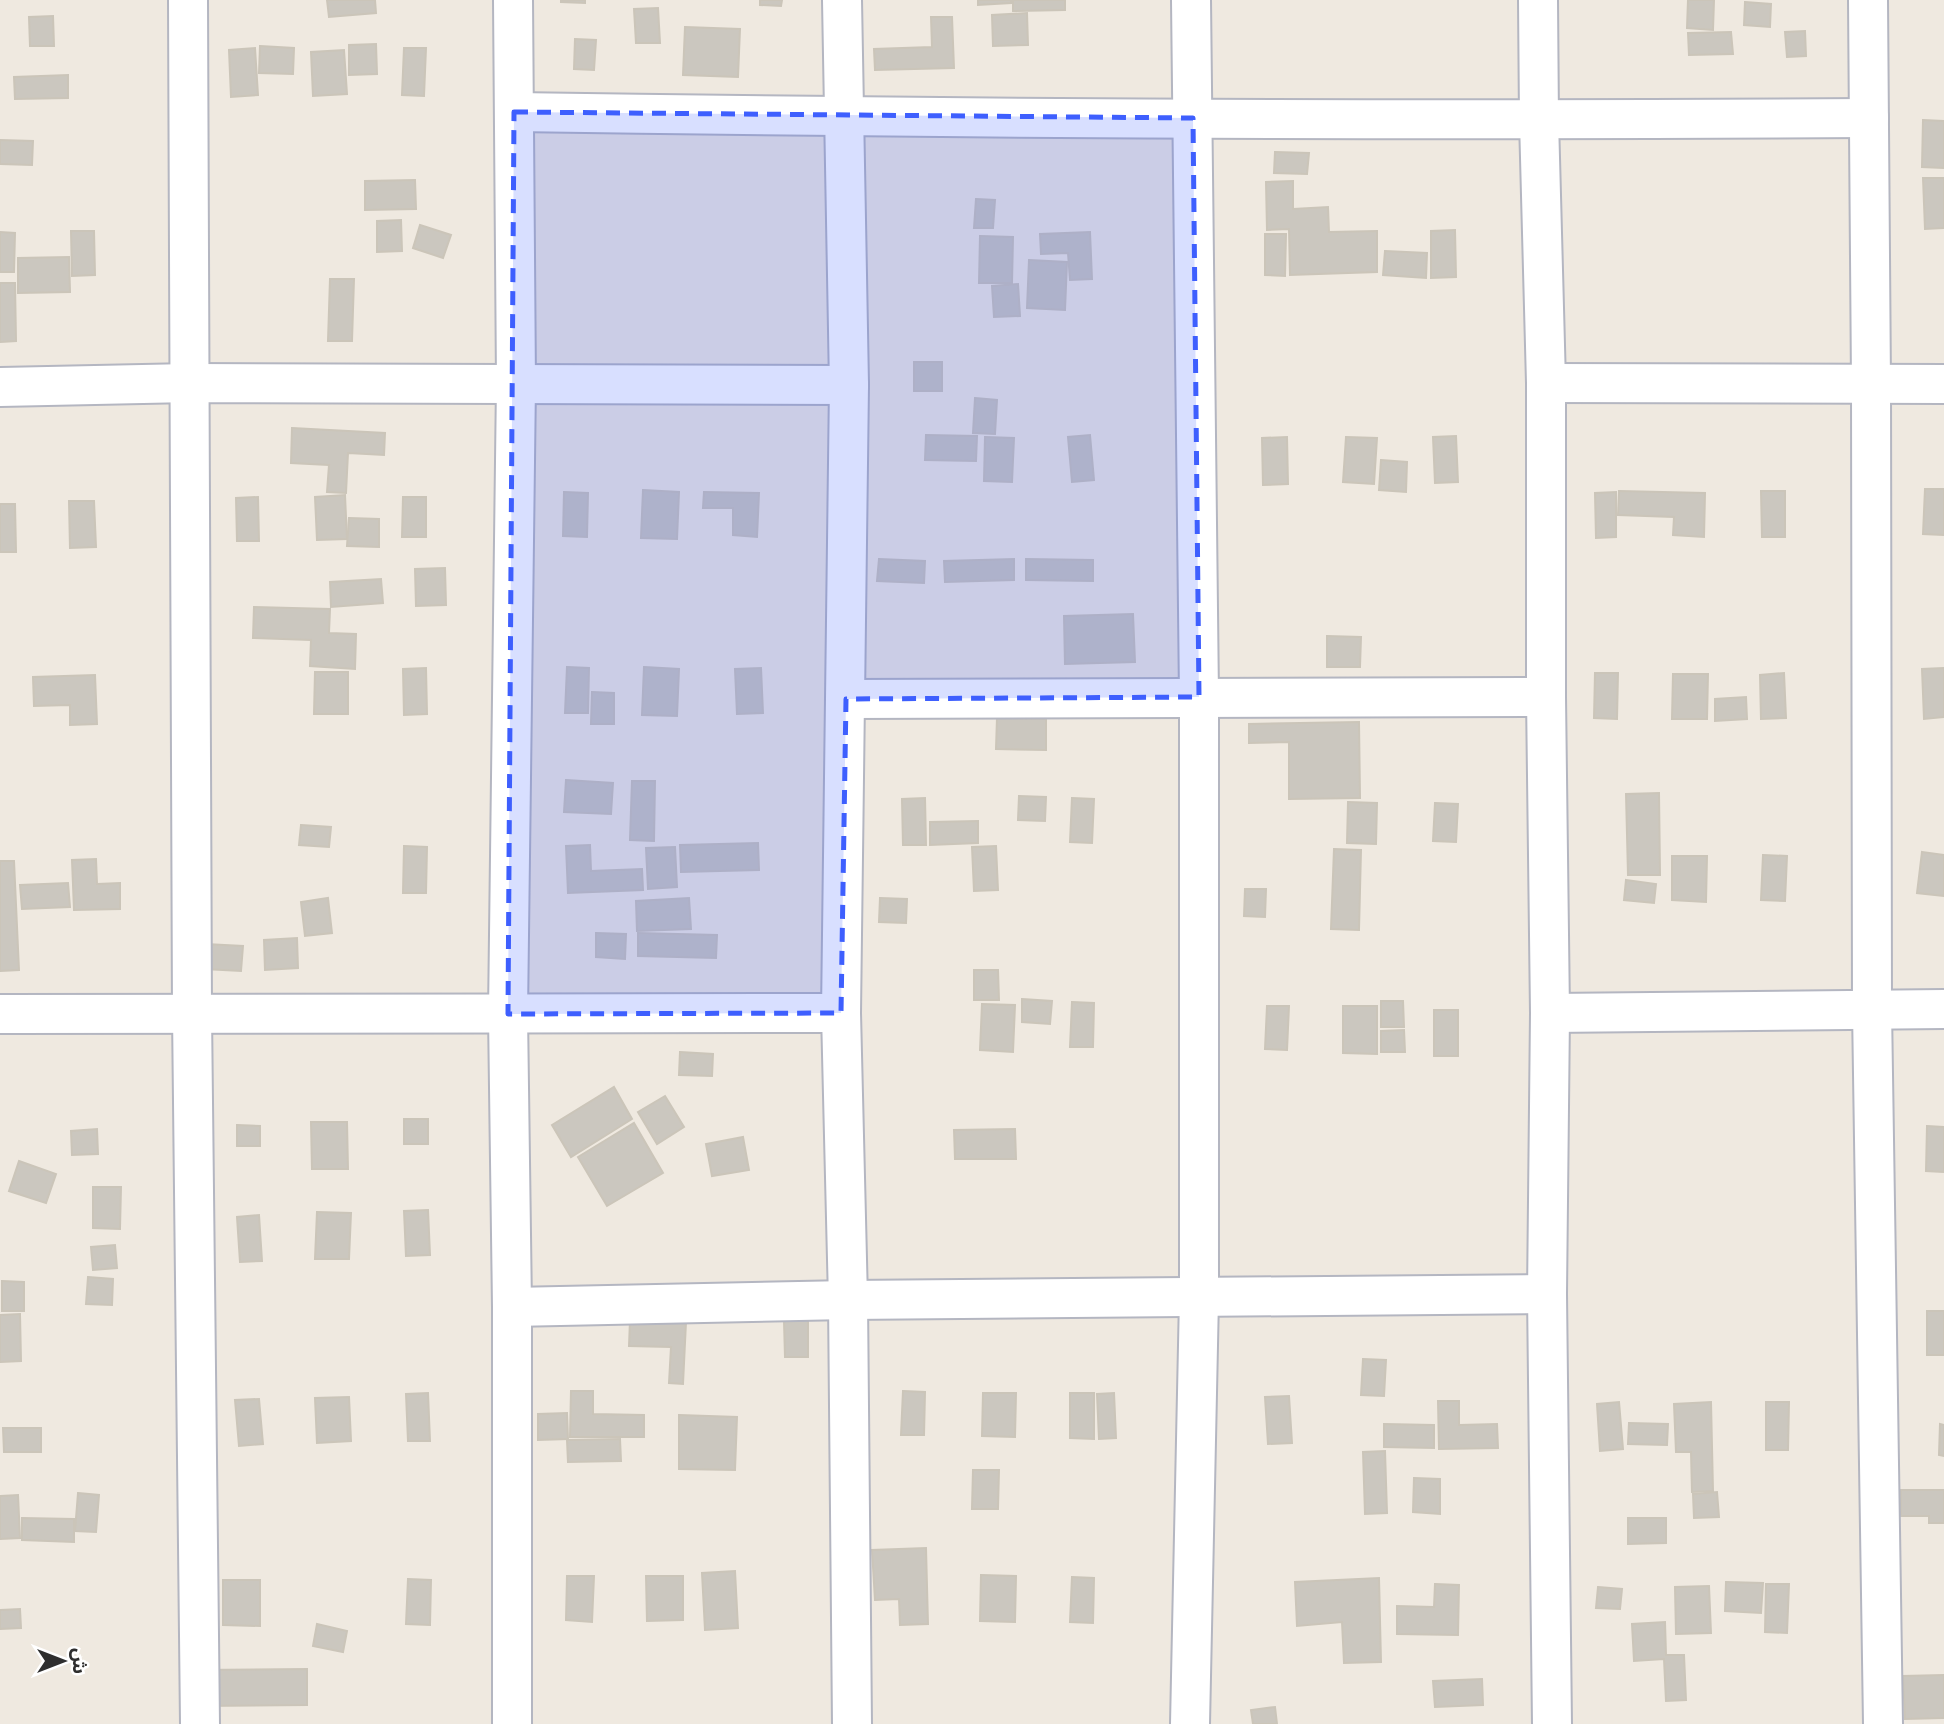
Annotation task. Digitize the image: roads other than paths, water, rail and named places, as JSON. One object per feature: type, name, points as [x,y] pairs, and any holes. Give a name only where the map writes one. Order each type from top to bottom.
[{"type":"street","points":[[188,0],[192,1013],[200,1724]]},
{"type":"street","points":[[512,1724],[512,1307],[508,1014],[516,383],[513,0]]},
{"type":"street","points":[[842,0],[849,385],[841,1013],[848,1300],[852,1724]]},
{"type":"street","points":[[1190,1724],[1199,1298],[1199,697],[1191,0]]},
{"type":"street","points":[[1538,0],[1546,383],[1550,1013],[1547,1294],[1552,1724]]},
{"type":"street","points":[[1868,0],[1872,1009],[1883,1724]]},
{"type":"street","points":[[514,112],[843,117],[1539,120],[1869,118]]},
{"type":"street","points":[[0,387],[190,383],[849,385]]},
{"type":"street","points":[[1546,383],[1944,384]]},
{"type":"street","points":[[846,699],[1546,697]]},
{"type":"street","points":[[1550,1013],[1944,1009]]},
{"type":"street","points":[[0,1014],[841,1013]]},
{"type":"street","points":[[512,1307],[848,1300],[1547,1294]]}]
